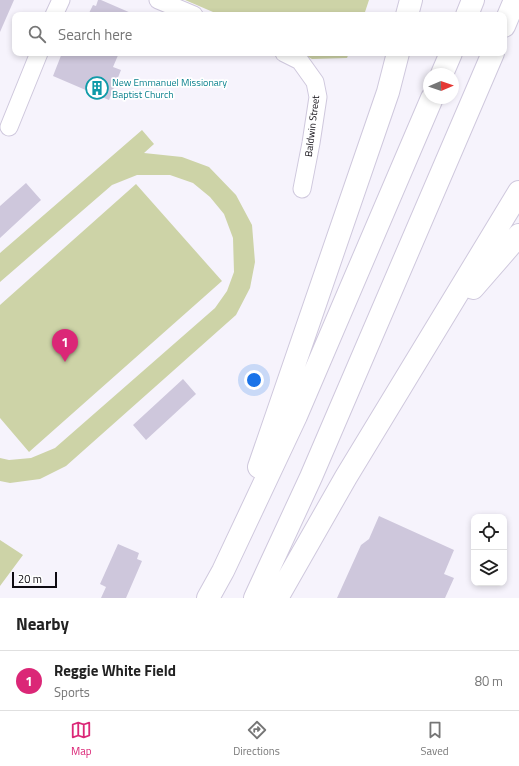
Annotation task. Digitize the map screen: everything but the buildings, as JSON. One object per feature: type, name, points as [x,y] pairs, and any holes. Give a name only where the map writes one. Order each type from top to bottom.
[{"type":"highway","points":[[408,12],[411,0]]},
{"type":"highway","points":[[468,12],[473,0]]},
{"type":"highway","points":[[507,19],[515,0]]},
{"type":"highway","points":[[223,572],[388,92],[397,56]]},
{"type":"highway","points":[[445,68],[450,56]]},
{"type":"highway","points":[[255,598],[311,477],[492,56]]},
{"type":"highway","points":[[208,598],[223,572],[296,416],[429,104]]},
{"type":"highway","points":[[277,598],[346,477],[519,192]]},
{"type":"highway","points":[[431,338],[519,235]]},
{"type":"street","points":[[55,12],[61,0]]},
{"type":"street","points":[[158,0],[187,12]]},
{"type":"street","points":[[9,127],[38,56]]},
{"type":"street","name":"Baldwin Street","points":[[290,56],[300,61],[315,82],[318,97],[302,189]]},
{"type":"green space","points":[[185,0],[369,0],[365,12],[213,12]]},
{"type":"green space","points":[[306,56],[348,56],[347,58],[312,59]]},
{"type":"green space","points":[[142,130],[154,144],[144,153],[182,157],[209,167],[236,195],[252,225],[255,262],[250,288],[236,315],[66,466],[40,479],[10,483],[0,481],[0,458],[9,460],[31,458],[55,448],[215,308],[227,291],[234,272],[233,238],[224,214],[210,197],[193,183],[170,175],[137,175],[112,185],[0,282],[0,253]]},
{"type":"green space","points":[[136,184],[222,281],[29,452],[0,418],[0,305]]},
{"type":"green space","points":[[0,540],[23,555],[0,586]]},
{"type":"place","name":"New Emmanuel Missionary Baptist Church","points":[[97,88]]},
{"type":"place","name":"Reggie White Field","points":[[65,362]]}]
